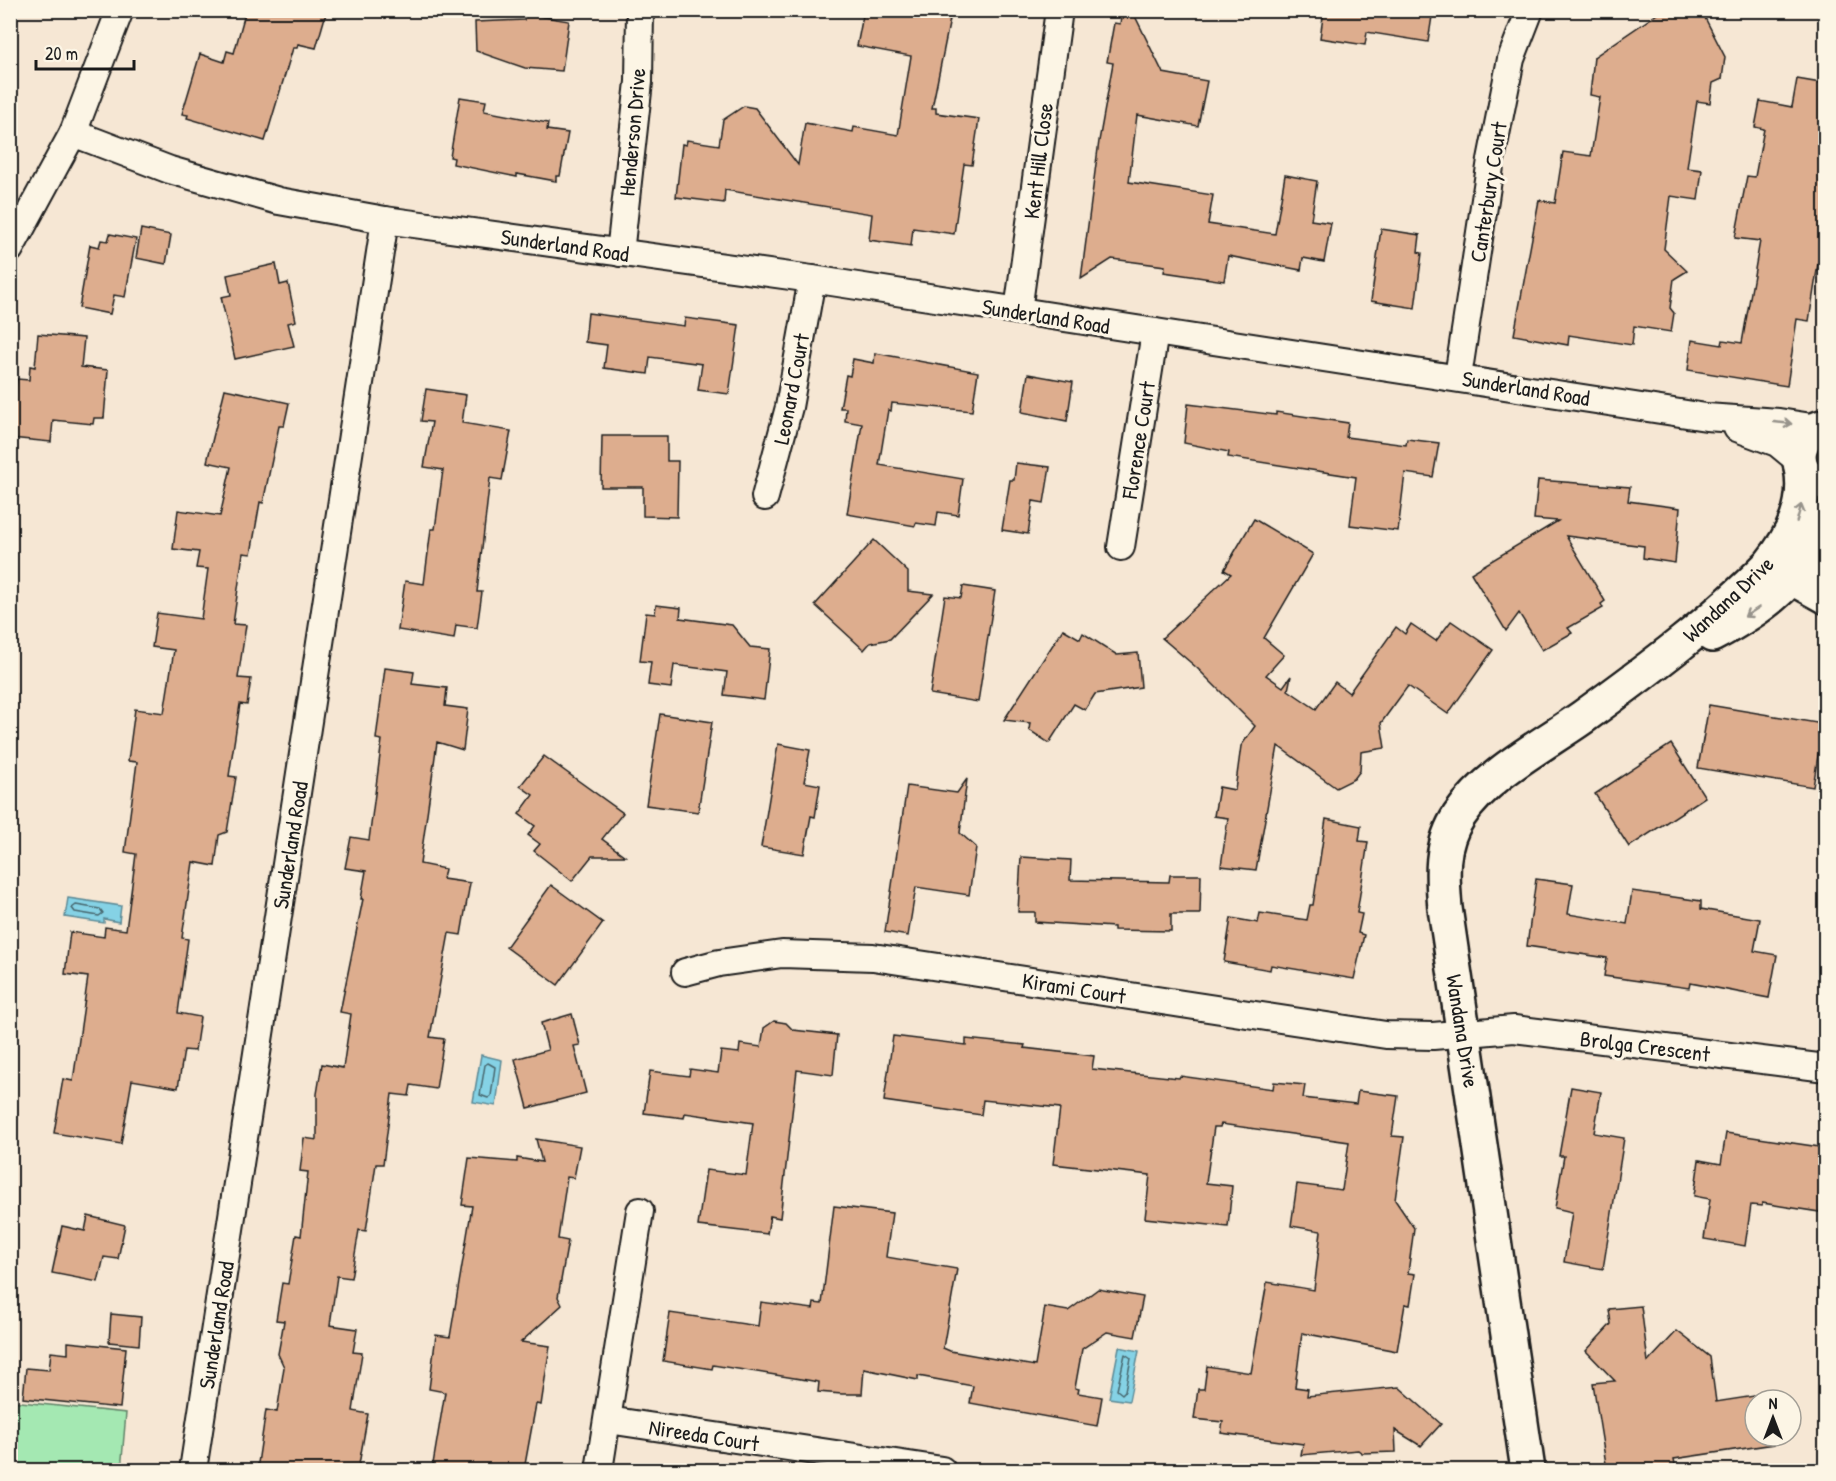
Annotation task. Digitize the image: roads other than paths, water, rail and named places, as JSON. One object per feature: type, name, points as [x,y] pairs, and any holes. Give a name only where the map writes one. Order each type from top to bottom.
[{"type":"street","points":[[10,249],[73,133],[120,10]]},
{"type":"street","name":"Henderson Drive","points":[[620,253],[639,82],[640,10]]},
{"type":"street","name":"Kent Hill Close","points":[[1018,311],[1059,10]]},
{"type":"street","name":"Canterbury Court","points":[[1458,377],[1511,59],[1530,10]]},
{"type":"street","name":"Sunderland Road","points":[[73,133],[170,170],[279,201],[385,220],[812,279],[1706,417],[1823,426]]},
{"type":"street","name":"Sunderland Road","points":[[193,1470],[385,220]]},
{"type":"street","name":"Leonard Court","points":[[765,497],[789,406],[812,279]]},
{"type":"street","name":"Florence Court","points":[[1121,547],[1155,332]]},
{"type":"street","name":"Sunderland Road","points":[[1706,417],[1777,443],[1809,472]]},
{"type":"street","name":"Wandana Drive","points":[[1800,566],[1790,536],[1800,512],[1803,489],[1809,472],[1801,443],[1809,433],[1823,426]]},
{"type":"street","name":"Wandana Drive","points":[[1528,1470],[1442,882],[1443,855],[1452,828],[1467,805],[1493,781],[1635,680],[1754,611],[1800,566],[1826,519]]},
{"type":"street","points":[[1800,566],[1826,601]]},
{"type":"street","name":"Kirami Court","points":[[685,972],[718,963],[782,954],[873,957],[1386,1035],[1432,1036],[1464,1033]]},
{"type":"street","name":"Brolga Crescent","points":[[1464,1033],[1514,1029],[1826,1068]]},
{"type":"street","points":[[599,1470],[640,1210]]},
{"type":"street","name":"Nireeda Court","points":[[608,1420],[942,1470]]},
{"type":"water","points":[[68,898],[121,906],[119,922],[104,919],[104,923],[65,917]]},
{"type":"water","points":[[481,1055],[502,1060],[496,1106],[473,1102]]},
{"type":"water","points":[[1119,1347],[1139,1351],[1129,1401],[1109,1398]]}]
